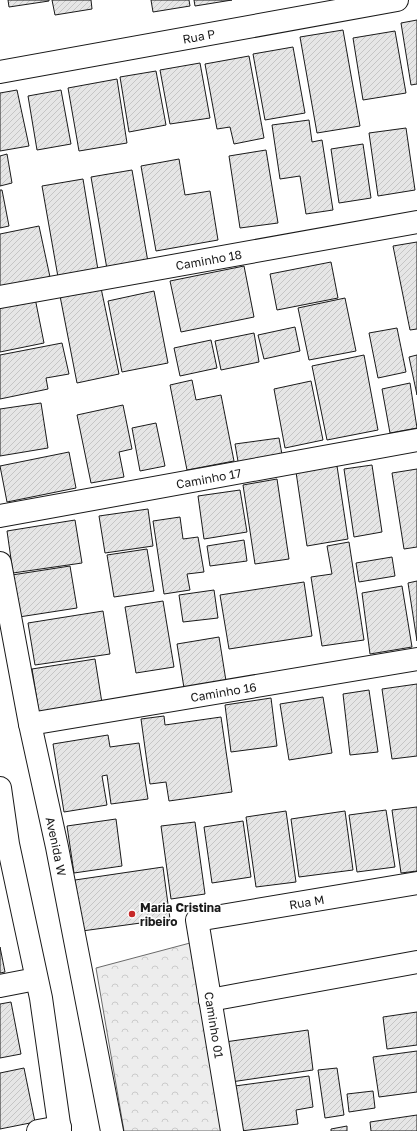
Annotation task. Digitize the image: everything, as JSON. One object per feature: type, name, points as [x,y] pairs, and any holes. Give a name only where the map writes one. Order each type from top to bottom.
[{"type":"street","name":"Rua P","points":[[0,72],[397,0]]},
{"type":"street","name":"Caminho 18","points":[[0,297],[417,222]]},
{"type":"street","name":"Caminho 17","points":[[0,516],[417,440]]},
{"type":"street","name":"Avenida W","points":[[0,563],[30,724],[57,847],[112,1131]]},
{"type":"street","name":"Caminho 16","points":[[30,724],[417,659]]},
{"type":"street","points":[[0,788],[4,844],[41,998],[60,1129],[38,1131]]},
{"type":"street","name":"Rua M","points":[[197,920],[417,884]]},
{"type":"street","name":"Caminho 01","points":[[197,920],[232,1131]]},
{"type":"street","points":[[210,1000],[417,962]]},
{"type":"street","points":[[0,986],[36,979]]},
{"type":"green space","points":[[190,943],[222,1131],[124,1131],[96,968]]},
{"type":"building","points":[[8,0],[49,0],[49,1],[9,7]]},
{"type":"building","points":[[52,0],[91,0],[92,9],[55,15]]},
{"type":"building","points":[[151,0],[189,0],[190,6],[153,12]]},
{"type":"building","points":[[194,0],[232,0],[195,6]]},
{"type":"building","points":[[417,20],[417,84],[411,85],[401,23]]},
{"type":"building","points":[[343,30],[360,126],[317,133],[300,37]]},
{"type":"building","points":[[395,31],[406,93],[363,100],[353,38]]},
{"type":"building","points":[[293,47],[305,113],[265,120],[253,54]]},
{"type":"building","points":[[249,56],[264,138],[234,144],[230,127],[217,129],[205,64]]},
{"type":"building","points":[[200,63],[210,118],[170,124],[160,70]]},
{"type":"building","points":[[156,71],[166,125],[129,132],[120,77]]},
{"type":"building","points":[[117,79],[127,143],[79,151],[68,88]]},
{"type":"building","points":[[17,90],[29,146],[0,151],[0,93]]},
{"type":"building","points":[[61,90],[71,144],[37,150],[28,96]]},
{"type":"building","points":[[309,120],[312,142],[322,140],[333,210],[306,214],[300,176],[280,179],[272,125]]},
{"type":"building","points":[[406,128],[415,190],[378,196],[369,133]]},
{"type":"building","points":[[363,144],[371,198],[339,203],[331,149]]},
{"type":"building","points":[[266,150],[278,223],[240,228],[229,156]]},
{"type":"building","points":[[7,154],[12,183],[0,186],[0,156]]},
{"type":"building","points":[[179,159],[185,195],[210,191],[218,240],[156,251],[141,166]]},
{"type":"building","points":[[132,170],[148,262],[107,269],[91,177]]},
{"type":"building","points":[[83,179],[98,270],[58,277],[42,186]]},
{"type":"building","points":[[0,190],[2,190],[9,226],[0,228]]},
{"type":"building","points":[[39,226],[50,277],[0,287],[0,234]]},
{"type":"building","points":[[417,242],[417,329],[410,330],[393,246]]},
{"type":"building","points":[[331,262],[338,298],[277,310],[270,274]]},
{"type":"building","points":[[244,266],[254,317],[181,332],[170,281]]},
{"type":"building","points":[[101,288],[119,374],[77,383],[60,296]]},
{"type":"building","points":[[154,291],[168,363],[122,372],[108,301]]},
{"type":"building","points":[[35,298],[44,343],[0,352],[0,305]]},
{"type":"building","points":[[345,298],[356,351],[309,360],[298,308]]},
{"type":"building","points":[[295,327],[300,351],[264,359],[258,335]]},
{"type":"building","points":[[397,328],[406,372],[378,378],[369,333]]},
{"type":"building","points":[[254,333],[259,362],[221,370],[215,341]]},
{"type":"building","points":[[211,340],[217,368],[180,376],[174,348]]},
{"type":"building","points":[[62,343],[69,374],[46,378],[48,389],[0,399],[0,355]]},
{"type":"building","points":[[364,355],[378,430],[327,440],[312,366]]},
{"type":"building","points":[[417,355],[417,395],[409,357]]},
{"type":"building","points":[[192,380],[196,400],[221,395],[234,461],[187,470],[170,385]]},
{"type":"building","points":[[311,381],[323,440],[285,448],[274,389]]},
{"type":"building","points":[[410,383],[417,428],[390,433],[382,389]]},
{"type":"building","points":[[41,403],[48,448],[0,456],[0,409]]},
{"type":"building","points":[[123,405],[132,449],[119,452],[124,477],[91,483],[77,415]]},
{"type":"building","points":[[156,423],[165,466],[140,471],[132,428]]},
{"type":"building","points":[[279,438],[283,460],[239,467],[235,444]]},
{"type":"building","points":[[69,452],[76,488],[7,502],[0,466]]},
{"type":"building","points":[[372,465],[382,532],[354,537],[344,469]]},
{"type":"building","points":[[337,466],[348,539],[307,546],[296,472]]},
{"type":"building","points":[[417,469],[417,547],[404,549],[392,473]]},
{"type":"building","points":[[277,479],[289,559],[255,564],[243,485]]},
{"type":"building","points":[[240,490],[247,532],[204,539],[198,496]]},
{"type":"building","points":[[148,509],[153,546],[105,553],[99,516]]},
{"type":"building","points":[[180,517],[183,539],[198,537],[204,572],[187,574],[190,590],[164,594],[153,521]]},
{"type":"building","points":[[75,520],[82,563],[13,573],[7,531]]},
{"type":"building","points":[[244,540],[247,561],[210,566],[207,546]]},
{"type":"building","points":[[349,542],[364,640],[322,646],[311,577],[332,574],[327,546]]},
{"type":"building","points":[[147,549],[154,591],[114,597],[107,555]]},
{"type":"building","points":[[392,557],[395,576],[359,582],[356,563]]},
{"type":"building","points":[[70,566],[77,608],[19,617],[12,575]]},
{"type":"building","points":[[417,581],[417,641],[408,583]]},
{"type":"building","points":[[304,582],[312,636],[229,649],[220,595]]},
{"type":"building","points":[[402,586],[412,647],[370,654],[362,593]]},
{"type":"building","points":[[214,590],[218,618],[183,622],[179,595]]},
{"type":"building","points":[[163,601],[174,667],[136,673],[125,607]]},
{"type":"building","points":[[103,611],[110,654],[35,665],[28,623]]},
{"type":"building","points":[[219,637],[226,681],[184,688],[177,644]]},
{"type":"building","points":[[95,659],[102,703],[39,713],[32,669]]},
{"type":"building","points":[[417,684],[417,756],[392,759],[382,689]]},
{"type":"building","points":[[369,690],[378,752],[350,755],[343,694]]},
{"type":"building","points":[[323,697],[332,753],[289,760],[280,704]]},
{"type":"building","points":[[271,698],[277,746],[231,752],[225,705]]},
{"type":"building","points":[[164,716],[165,725],[221,717],[232,792],[169,801],[166,782],[150,784],[141,719]]},
{"type":"building","points":[[108,735],[110,747],[139,743],[148,799],[111,804],[107,775],[102,776],[107,805],[64,812],[53,744]]},
{"type":"building","points":[[417,807],[417,871],[401,873],[392,810]]},
{"type":"building","points":[[386,810],[395,867],[357,872],[349,815]]},
{"type":"building","points":[[286,811],[296,882],[256,887],[246,817]]},
{"type":"building","points":[[345,811],[353,870],[299,877],[291,819]]},
{"type":"building","points":[[116,819],[122,866],[74,873],[67,826]]},
{"type":"building","points":[[243,821],[251,877],[212,883],[204,827]]},
{"type":"building","points":[[195,822],[205,894],[171,899],[161,826]]},
{"type":"building","points":[[163,867],[170,919],[82,931],[75,880]]},
{"type":"building","points":[[0,947],[5,972],[0,973]]},
{"type":"building","points":[[11,1002],[21,1054],[0,1058],[0,1004]]},
{"type":"building","points":[[417,1012],[417,1045],[387,1049],[383,1017]]},
{"type":"building","points":[[308,1030],[313,1070],[231,1082],[225,1042]]},
{"type":"building","points":[[417,1051],[417,1092],[379,1097],[373,1057]]},
{"type":"building","points":[[24,1068],[35,1122],[0,1129],[0,1073]]},
{"type":"building","points":[[337,1068],[344,1115],[325,1118],[318,1070]]},
{"type":"building","points":[[309,1076],[313,1107],[296,1110],[298,1124],[241,1131],[235,1086]]},
{"type":"building","points":[[373,1091],[375,1108],[349,1112],[347,1094]]},
{"type":"building","points":[[417,1115],[417,1131],[371,1131],[370,1122]]},
{"type":"building","points":[[347,1126],[347,1131],[331,1131],[331,1129]]},
{"type":"place","name":"Maria Cristina ribeiro","points":[[132,914]]}]
